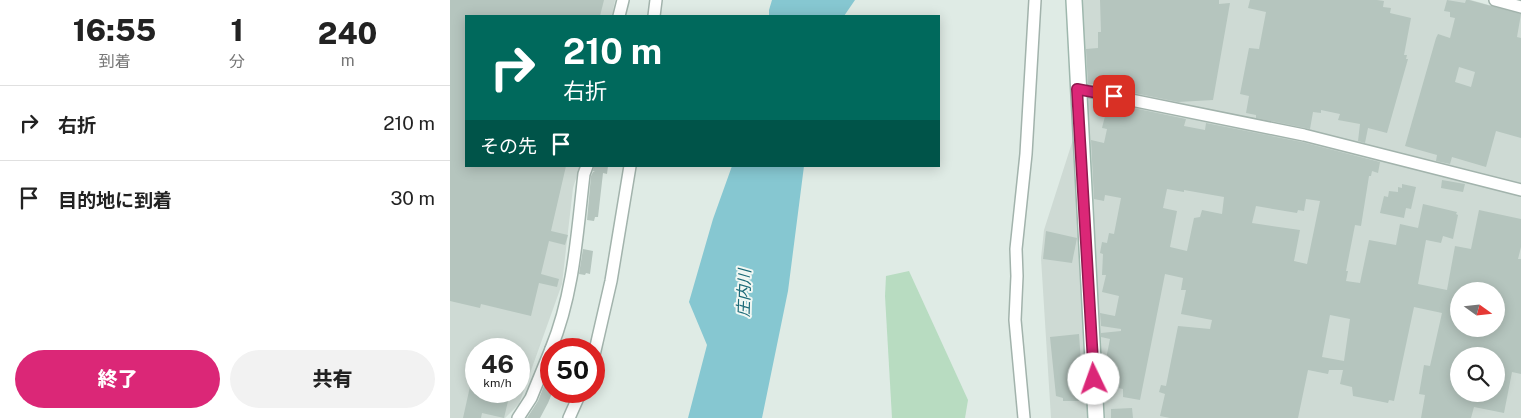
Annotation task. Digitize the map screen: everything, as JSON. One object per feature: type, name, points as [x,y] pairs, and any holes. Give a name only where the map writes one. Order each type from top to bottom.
[{"type":"main road","points":[[1074,0],[1077,89],[1096,418]]},
{"type":"street","points":[[619,15],[623,0]]},
{"type":"street","points":[[654,15],[656,0]]},
{"type":"street","points":[[1024,418],[1015,320],[1016,249],[1026,154],[1035,0]]},
{"type":"street","points":[[1495,0],[1521,7]]},
{"type":"street","points":[[1077,89],[1304,135],[1521,190]]},
{"type":"street","points":[[555,338],[561,324],[572,271],[584,174],[587,167]]},
{"type":"street","points":[[598,338],[611,281],[630,167]]},
{"type":"street","points":[[518,418],[531,398],[540,376]]},
{"type":"street","points":[[569,418],[576,403]]},
{"type":"shaded area","points":[[450,0],[615,0],[612,15],[465,15],[465,167],[580,167],[573,188],[562,284],[543,338],[540,338],[540,345],[530,373],[530,338],[465,338],[465,403],[519,404],[505,418],[450,418]]},
{"type":"shaded area","points":[[1079,0],[1471,0],[1521,14],[1521,418],[1051,418],[1041,258],[1044,230],[1086,99]]},
{"type":"green space","points":[[909,271],[968,400],[965,418],[892,418],[885,296],[886,276]]},
{"type":"water","points":[[772,0],[855,0],[845,15],[769,15]]},
{"type":"water","name":"庄内川","points":[[732,167],[804,167],[788,291],[762,418],[688,418],[707,345],[689,302],[713,219]]},
{"type":"building","points":[[450,0],[604,0],[600,15],[465,15],[465,167],[566,167],[551,231],[568,235],[565,245],[549,241],[541,274],[559,279],[557,287],[539,283],[531,316],[481,304],[480,308],[450,301]]},
{"type":"building","points":[[1100,0],[1219,0],[1219,4],[1230,3],[1213,100],[1178,102],[1134,93],[1135,90],[1117,89],[1110,87],[1111,84],[1088,84],[1086,49],[1098,48],[1098,32],[1101,32]]},
{"type":"building","points":[[1250,0],[1377,0],[1384,1],[1383,7],[1391,8],[1390,13],[1411,18],[1404,55],[1407,55],[1406,59],[1408,59],[1387,133],[1368,128],[1365,143],[1358,141],[1360,124],[1338,120],[1340,114],[1321,110],[1321,113],[1313,112],[1310,129],[1256,118],[1256,115],[1246,113],[1249,96],[1240,94],[1249,48],[1259,49],[1266,12],[1248,8]]},
{"type":"building","points":[[1447,0],[1465,3],[1466,0],[1469,0],[1521,14],[1517,37],[1521,38],[1521,138],[1496,131],[1486,167],[1452,157],[1450,164],[1436,161],[1437,155],[1405,146],[1436,38],[1438,34],[1450,38],[1455,18],[1450,17],[1450,12],[1444,11]],"holes":[[[1459,67],[1475,72],[1471,87],[1455,82]]]},
{"type":"building","points":[[1100,101],[1186,119],[1184,126],[1205,130],[1206,123],[1302,142],[1380,162],[1378,173],[1372,171],[1371,176],[1369,176],[1361,226],[1355,225],[1346,271],[1348,271],[1346,281],[1360,283],[1369,240],[1396,245],[1400,224],[1418,228],[1423,204],[1457,212],[1456,214],[1458,215],[1453,239],[1443,236],[1441,243],[1426,240],[1418,284],[1447,290],[1455,246],[1471,249],[1479,210],[1521,219],[1521,247],[1518,259],[1521,259],[1521,374],[1512,372],[1504,413],[1474,407],[1471,418],[1421,418],[1425,395],[1419,394],[1424,365],[1430,366],[1442,313],[1414,307],[1394,401],[1389,400],[1388,403],[1353,396],[1352,387],[1340,384],[1343,370],[1329,370],[1328,374],[1308,370],[1298,418],[1170,418],[1160,416],[1165,394],[1159,392],[1161,385],[1166,386],[1178,326],[1210,329],[1212,320],[1181,314],[1186,290],[1181,290],[1183,278],[1165,274],[1140,400],[1123,397],[1123,389],[1104,385],[1103,374],[1110,339],[1101,337],[1101,333],[1121,331],[1121,329],[1101,326],[1100,313],[1115,316],[1119,296],[1102,292],[1106,275],[1102,275],[1103,254],[1100,253],[1102,242],[1107,243],[1109,233],[1114,234],[1121,198],[1105,195],[1104,201],[1094,199],[1091,140],[1104,143],[1107,129],[1102,128],[1105,116],[1097,114]],"holes":[[[1167,189],[1224,197],[1222,214],[1202,210],[1200,217],[1194,218],[1187,251],[1170,247],[1177,211],[1163,208]],[[1306,199],[1320,201],[1307,264],[1294,261],[1300,230],[1252,223],[1256,206],[1297,213],[1298,210],[1304,211]],[[1330,315],[1350,319],[1344,361],[1322,357]]]},
{"type":"building","points":[[594,167],[608,167],[607,174],[603,173],[598,217],[595,217],[594,221],[587,220],[591,176],[595,172],[593,171]]},
{"type":"building","points":[[1442,180],[1465,184],[1463,192],[1441,188]]},
{"type":"building","points":[[1402,184],[1416,187],[1411,209],[1406,208],[1404,218],[1380,213],[1384,196],[1388,197],[1389,191],[1398,192],[1398,187],[1402,188]]},
{"type":"building","points":[[1046,231],[1077,238],[1072,263],[1043,259]]},
{"type":"building","points":[[583,249],[593,251],[590,274],[586,273],[585,275],[579,274]]},
{"type":"building","points":[[1079,334],[1083,391],[1079,391],[1080,401],[1063,401],[1063,398],[1056,396],[1050,337]]},
{"type":"building","points":[[540,396],[540,403],[548,403],[540,418],[527,418]]},
{"type":"building","points":[[466,403],[508,403],[504,418],[482,413],[481,418],[463,418]]},
{"type":"building","points":[[1132,408],[1133,418],[1111,418],[1111,409]]},
{"type":"route","points":[[1094,379],[1077,89],[1114,96]]}]
